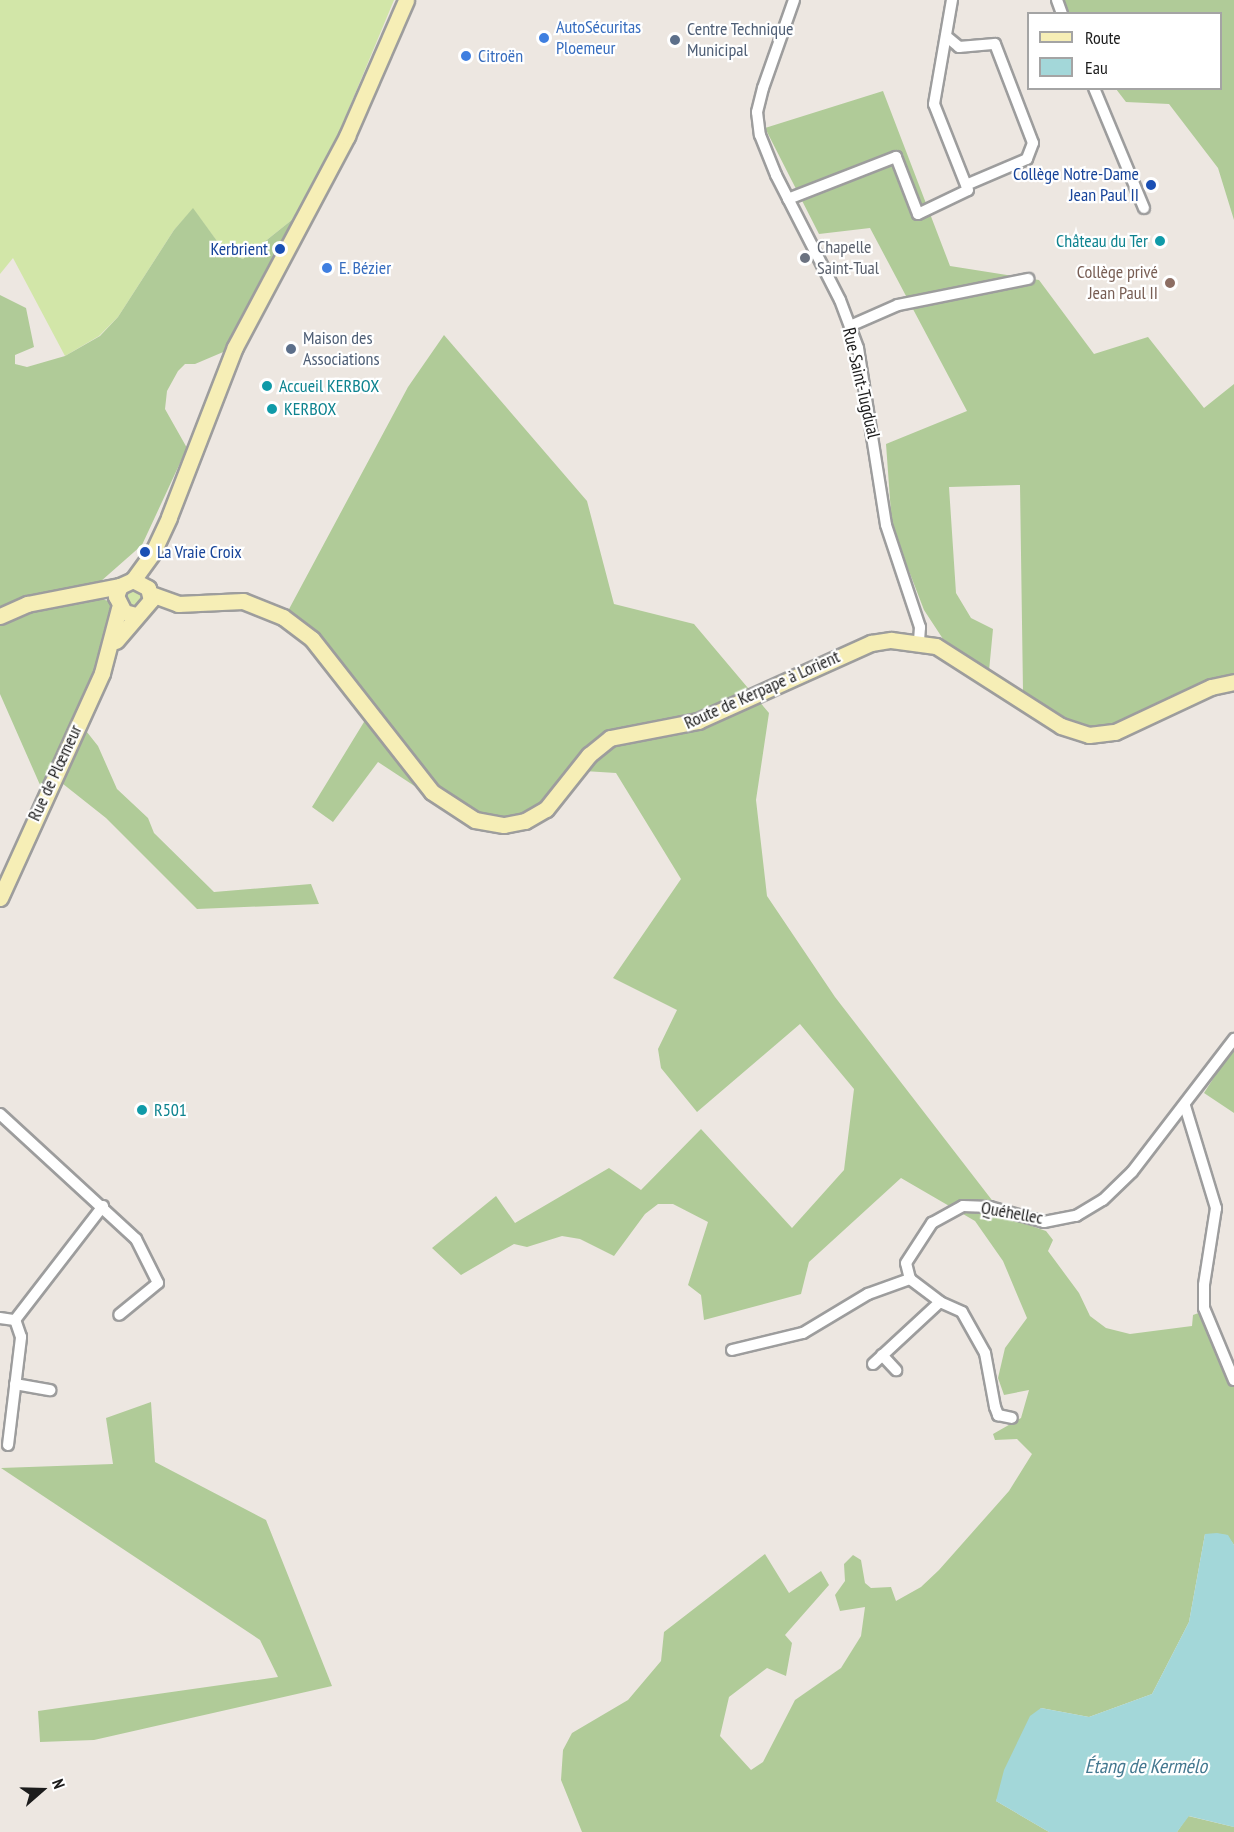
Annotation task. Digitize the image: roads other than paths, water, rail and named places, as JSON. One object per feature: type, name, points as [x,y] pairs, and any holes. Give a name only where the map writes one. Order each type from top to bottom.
[{"type":"street","name":"Rue Saint-Tugdual","points":[[794,0],[757,112],[760,135],[788,199],[840,300],[850,326],[869,408],[886,525],[920,627],[919,641]]},
{"type":"street","points":[[788,199],[896,157],[918,214],[968,190],[934,104],[952,0]]},
{"type":"street","points":[[0,616],[27,604],[88,595],[127,583],[153,552],[235,347],[347,136],[407,2]]},
{"type":"street","points":[[946,36],[959,47],[995,44],[1033,143],[1027,159],[966,185]]},
{"type":"street","points":[[1095,90],[1144,208]]},
{"type":"street","points":[[850,326],[898,305],[1028,279]]},
{"type":"street","name":"Rue de Plœmeur","points":[[111,648],[141,613],[150,591],[153,552]]},
{"type":"street","name":"Rue de Plœmeur","points":[[0,898],[111,648],[118,605],[127,583]]},
{"type":"street","name":"Route de Kerpape à Lorient","points":[[127,583],[178,604],[243,602],[272,612],[312,639],[432,792],[475,820],[504,825],[525,821],[546,810],[589,755],[610,738],[698,721],[871,643],[919,641],[948,652],[1061,726],[1089,735],[1115,732],[1211,687],[1234,682]]},
{"type":"street","points":[[88,595],[141,613]]},
{"type":"street","name":"Route de Kerpape à Lorient","points":[[141,613],[220,607],[272,612]]},
{"type":"street","name":"Quéhellec","points":[[910,1279],[906,1263],[932,1223],[963,1206],[990,1206],[1044,1222],[1076,1216],[1103,1200],[1132,1172],[1185,1106],[1234,1039]]},
{"type":"street","points":[[1185,1106],[1216,1208],[1204,1285],[1204,1308],[1234,1380]]},
{"type":"street","points":[[0,1114],[103,1206],[136,1239],[158,1283],[119,1315]]},
{"type":"street","points":[[15,1320],[103,1206]]},
{"type":"street","points":[[732,1350],[803,1334],[868,1294],[910,1279],[940,1302],[962,1312],[985,1353],[994,1407],[998,1415],[1012,1419]]},
{"type":"street","points":[[873,1364],[940,1302]]},
{"type":"street","points":[[0,1318],[15,1320]]},
{"type":"street","points":[[8,1445],[21,1337],[15,1320]]},
{"type":"street","points":[[882,1355],[896,1370]]},
{"type":"street","points":[[15,1384],[50,1390]]},
{"type":"water","name":"Étang de Kermélo","points":[[1205,1534],[1228,1535],[1234,1545],[1234,1827],[1189,1816],[1177,1832],[1049,1832],[996,1801],[1004,1770],[1030,1716],[1041,1708],[1089,1717],[1152,1694],[1189,1622]]},
{"type":"place","name":"AutoSécuritas Ploemeur","points":[[544,38]]},
{"type":"place","name":"Centre Technique Municipal","points":[[675,40]]},
{"type":"place","name":"Citroën","points":[[466,56]]},
{"type":"place","name":"Collège Notre-Dame Jean Paul II","points":[[1151,185]]},
{"type":"place","name":"Château du Ter","points":[[1160,241]]},
{"type":"place","name":"Kerbrient","points":[[280,249]]},
{"type":"place","name":"Chapelle Saint-Tual","points":[[805,258]]},
{"type":"place","name":"E. Bézier","points":[[327,268]]},
{"type":"place","name":"Collège privé Jean Paul II","points":[[1170,283]]},
{"type":"place","name":"Maison des Associations","points":[[291,349]]},
{"type":"place","name":"Accueil KERBOX","points":[[267,386]]},
{"type":"place","name":"KERBOX","points":[[272,409]]},
{"type":"place","name":"La Vraie Croix","points":[[145,552]]},
{"type":"place","name":"R501","points":[[142,1110]]}]
